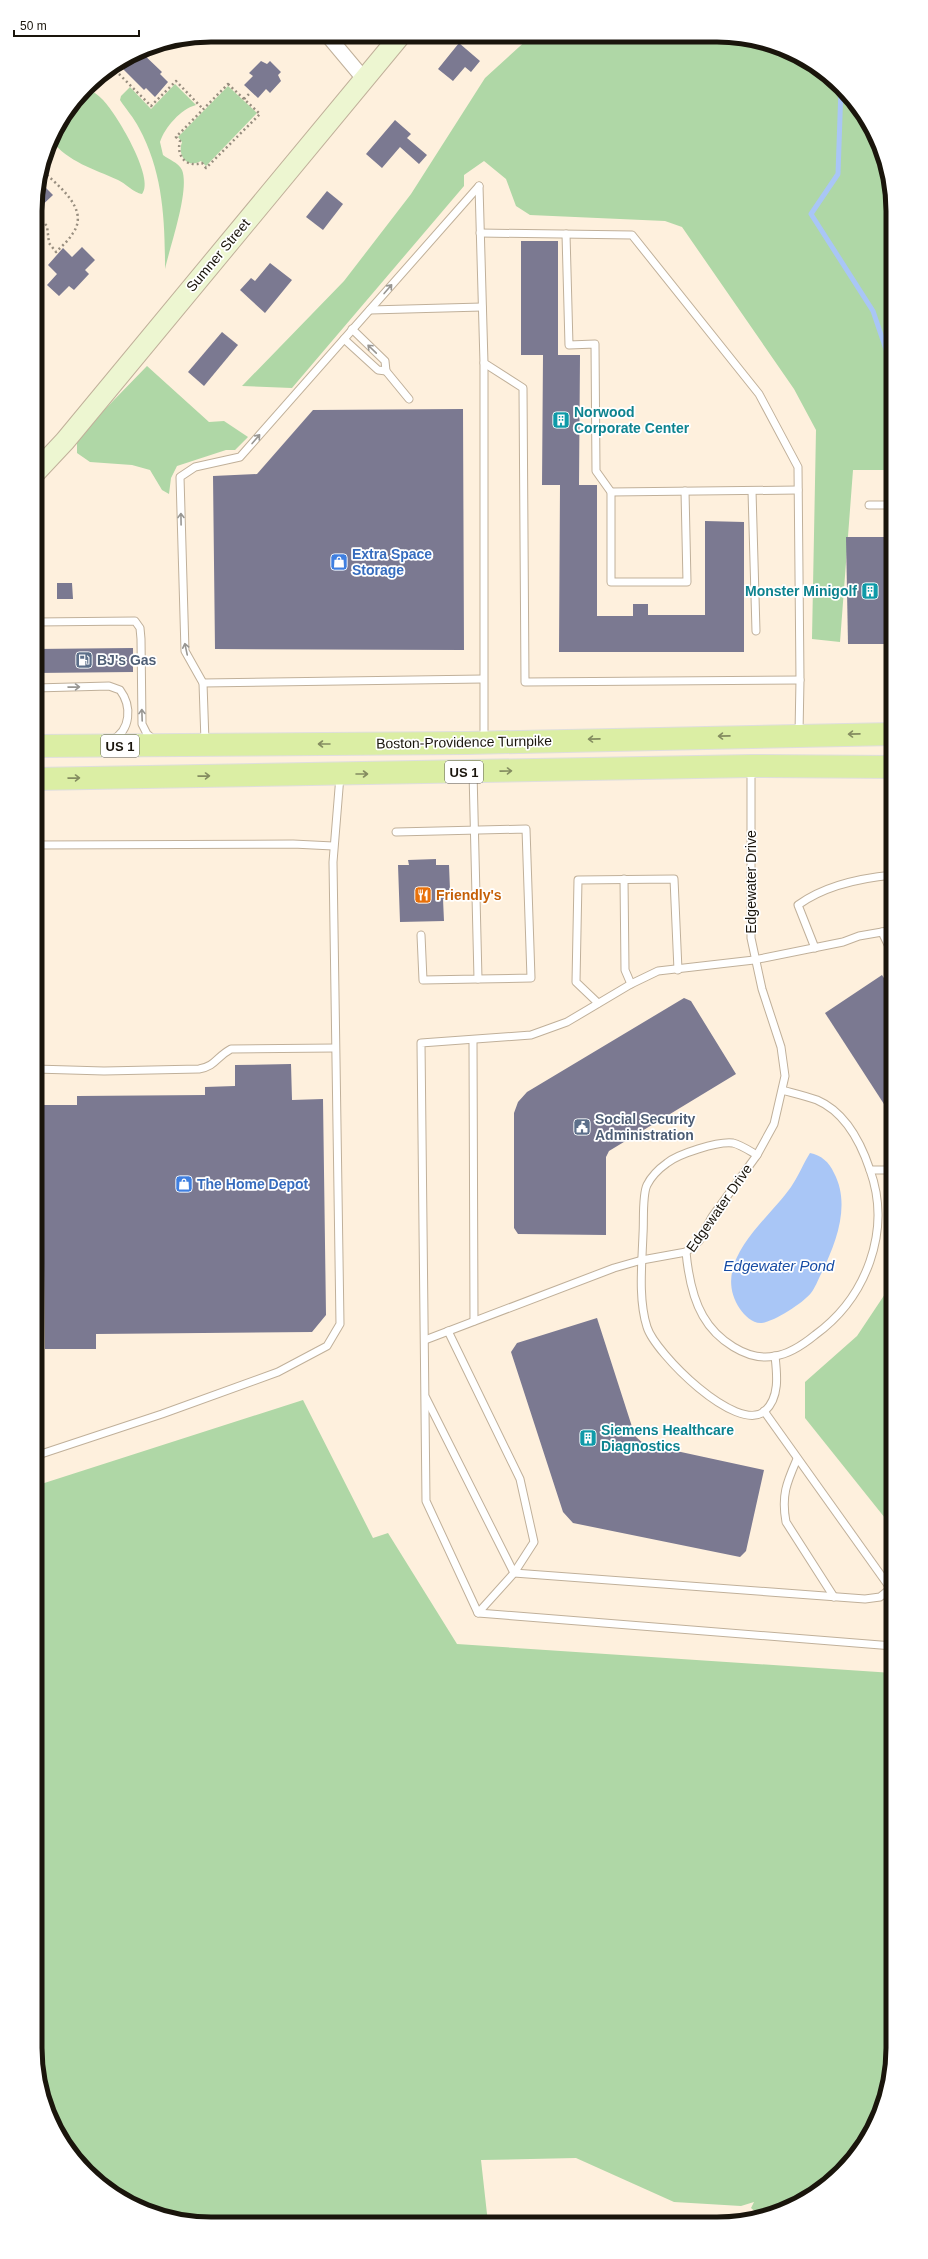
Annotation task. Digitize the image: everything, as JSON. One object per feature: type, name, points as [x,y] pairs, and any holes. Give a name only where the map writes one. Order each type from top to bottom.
[{"type":"main road","name":"Sumner Street","points":[[42,466],[65,441],[395,42]]},
{"type":"main road","name":"Boston-Providence Turnpike","points":[[42,746],[484,742],[886,734]]},
{"type":"main road","name":"US 1","points":[[42,779],[751,766],[886,767]]},
{"type":"street","points":[[333,42],[364,79]]},
{"type":"lane","points":[[205,744],[203,683],[185,651],[180,477],[195,467],[240,457],[479,186],[484,363],[484,742]]},
{"type":"lane","points":[[480,233],[632,235],[760,394],[798,467],[800,680],[799,735]]},
{"type":"lane","points":[[566,234],[569,345],[595,344],[596,471],[611,492],[612,582],[687,582],[686,491]]},
{"type":"lane","points":[[370,310],[482,307]]},
{"type":"lane","points":[[352,329],[385,361],[386,371],[409,399]]},
{"type":"lane","points":[[344,339],[378,370],[386,371]]},
{"type":"lane","points":[[484,363],[523,388],[526,682],[800,680]]},
{"type":"lane","points":[[611,492],[798,490]]},
{"type":"lane","points":[[752,491],[756,632]]},
{"type":"lane","points":[[869,505],[886,505]]},
{"type":"lane","points":[[42,622],[130,621],[137,623],[141,639],[142,724],[150,737],[163,745]]},
{"type":"lane","points":[[203,683],[483,679]]},
{"type":"lane","points":[[42,688],[109,686],[120,690],[127,702],[127,724],[120,735],[100,746]]},
{"type":"lane","name":"Edgewater Drive","points":[[751,766],[751,938],[754,960],[780,1047],[785,1076],[774,1124],[757,1155],[712,1217],[699,1241],[686,1252],[693,1292],[703,1316],[712,1328],[732,1346],[753,1356],[775,1356],[802,1345],[829,1325],[841,1313],[864,1277],[875,1250],[878,1226],[878,1202],[870,1170],[860,1142],[835,1112],[818,1100],[782,1090]]},
{"type":"lane","points":[[473,772],[478,979]]},
{"type":"lane","points":[[42,1454],[162,1414],[278,1372],[327,1346],[340,1324],[333,846],[340,774]]},
{"type":"lane","points":[[396,832],[475,831],[526,828],[531,978],[423,980],[421,934]]},
{"type":"lane","points":[[42,845],[293,844],[333,846]]},
{"type":"lane","points":[[815,948],[798,905],[810,896],[843,885],[874,877],[886,876]]},
{"type":"lane","points":[[624,879],[625,970],[631,984]]},
{"type":"lane","points":[[598,1003],[576,982],[578,880],[674,879],[678,970]]},
{"type":"lane","points":[[478,1614],[426,1501],[421,1043],[531,1035],[566,1022],[631,984],[658,971],[678,970],[754,960],[815,948],[886,931]]},
{"type":"lane","points":[[882,932],[886,940]]},
{"type":"lane","points":[[473,1040],[474,1321]]},
{"type":"lane","points":[[42,1069],[104,1071],[199,1069],[211,1067],[222,1054],[231,1049],[335,1048]]},
{"type":"lane","points":[[757,1155],[732,1143],[709,1146],[674,1157],[659,1169],[646,1186],[642,1260],[643,1297],[647,1328],[659,1350],[686,1378],[716,1401],[742,1413],[755,1415],[764,1411],[776,1391],[777,1379],[775,1356]]},
{"type":"lane","points":[[870,1170],[886,1170]]},
{"type":"lane","points":[[425,1340],[614,1268],[642,1260],[686,1252]]},
{"type":"lane","points":[[448,1331],[520,1479],[534,1542],[514,1573],[478,1614]]},
{"type":"lane","points":[[425,1396],[514,1573]]},
{"type":"lane","points":[[764,1411],[886,1583]]},
{"type":"lane","points":[[797,1459],[785,1487],[783,1507],[786,1522],[834,1597]]},
{"type":"lane","points":[[514,1573],[864,1599],[886,1594]]},
{"type":"lane","points":[[478,1614],[886,1645]]},
{"type":"path","points":[[119,74],[151,106],[176,81],[203,109]]},
{"type":"path","points":[[228,84],[260,114],[206,168],[202,163],[194,165],[184,161],[179,154],[180,141],[176,137],[203,109],[228,84]]},
{"type":"path","points":[[244,99],[251,92]]},
{"type":"path","points":[[42,221],[47,226],[50,243],[56,252],[74,233],[78,216],[73,201],[46,174]]},
{"type":"green space","points":[[525,42],[739,43],[782,55],[811,70],[837,91],[858,117],[869,136],[877,157],[883,178],[886,200],[886,470],[853,470],[840,642],[812,639],[816,430],[794,389],[682,227],[665,221],[530,215],[516,206],[506,179],[484,161],[464,175],[464,186],[292,388],[242,386],[344,281],[411,194],[485,78]]},
{"type":"green space","points":[[175,84],[196,105],[185,110],[174,119],[162,136],[160,142],[163,155],[180,167],[184,179],[181,204],[165,269],[163,214],[158,179],[147,145],[139,128],[120,100],[121,96],[130,87],[151,109]]},
{"type":"green space","points":[[228,86],[257,113],[206,166],[201,161],[196,163],[188,162],[182,156],[182,142],[178,137]]},
{"type":"green space","points":[[91,91],[102,99],[108,106],[132,145],[143,175],[145,186],[142,194],[136,192],[118,180],[82,164],[55,145],[70,117]]},
{"type":"green space","points":[[147,366],[209,422],[224,421],[248,437],[235,450],[226,450],[177,466],[171,478],[169,494],[162,490],[150,470],[132,465],[90,462],[77,453],[77,438]]},
{"type":"green space","points":[[886,1292],[886,1519],[805,1418],[805,1382],[857,1336]]},
{"type":"green space","points":[[303,1400],[373,1538],[388,1533],[457,1644],[886,1673],[885,2070],[877,2102],[869,2123],[858,2142],[837,2168],[811,2189],[792,2200],[756,2212],[751,2208],[754,2202],[741,2206],[674,2202],[576,2158],[481,2160],[487,2217],[200,2217],[178,2214],[136,2200],[117,2189],[91,2168],[70,2142],[59,2123],[45,2081],[42,2059],[42,1484]]},
{"type":"water","name":"Edgewater Pond","points":[[810,1153],[818,1155],[827,1162],[839,1185],[841,1198],[840,1224],[832,1250],[811,1293],[802,1302],[768,1322],[755,1322],[742,1312],[732,1292],[732,1275],[736,1259],[756,1228],[791,1187]]},
{"type":"building","points":[[459,43],[480,61],[471,72],[465,67],[453,81],[438,69]]},
{"type":"building","points":[[145,56],[162,72],[160,74],[168,82],[155,97],[146,88],[144,90],[122,68]]},
{"type":"building","points":[[261,61],[267,64],[270,61],[281,72],[278,75],[281,81],[270,93],[266,89],[258,98],[244,85],[253,76],[249,73]]},
{"type":"building","points":[[395,120],[411,134],[407,138],[427,155],[419,164],[400,147],[382,168],[366,154]]},
{"type":"building","points":[[44,186],[53,195],[42,205]]},
{"type":"building","points":[[327,191],[343,204],[323,230],[306,217]]},
{"type":"building","name":"Norwood Corporate Center","points":[[521,241],[558,241],[558,355],[580,355],[579,485],[597,485],[597,616],[633,616],[633,604],[648,604],[648,615],[705,615],[705,521],[744,522],[744,652],[559,652],[560,485],[542,485],[543,355],[521,355]]},
{"type":"building","points":[[82,247],[95,260],[85,270],[89,274],[74,290],[69,286],[59,296],[47,285],[57,274],[48,265],[63,248],[72,257]]},
{"type":"building","points":[[270,263],[292,280],[265,313],[240,290],[251,278],[255,281]]},
{"type":"building","points":[[222,332],[238,345],[204,386],[188,372]]},
{"type":"building","name":"Extra Space Storage","points":[[463,409],[464,650],[215,649],[213,476],[257,474],[313,410]]},
{"type":"building","name":"Monster Minigolf","points":[[846,537],[886,537],[886,644],[848,644]]},
{"type":"building","points":[[57,583],[72,583],[73,599],[57,599]]},
{"type":"building","name":"BJ's Gas","points":[[133,648],[133,672],[42,673],[42,649]]},
{"type":"building","name":"Friendly's","points":[[436,859],[436,865],[449,865],[450,890],[447,890],[447,899],[443,899],[444,921],[400,922],[398,865],[409,865],[408,860]]},
{"type":"building","points":[[882,975],[886,981],[886,1107],[825,1013]]},
{"type":"building","name":"Social Security Administration","points":[[684,998],[691,1001],[736,1074],[609,1151],[606,1157],[606,1235],[518,1234],[514,1228],[514,1113],[518,1102],[527,1092]]},
{"type":"building","name":"The Home Depot","points":[[291,1064],[292,1100],[323,1099],[326,1315],[312,1332],[96,1334],[96,1349],[45,1349],[44,1263],[42,1263],[42,1105],[77,1105],[77,1096],[205,1095],[205,1087],[235,1086],[235,1065]]},
{"type":"building","name":"Siemens Healthcare Diagnostics","points":[[597,1318],[635,1436],[644,1444],[764,1470],[746,1551],[740,1557],[573,1523],[563,1512],[511,1352],[517,1343]]},
{"type":"waterway","points":[[841,96],[838,174],[811,214],[873,311],[886,349]]},
{"type":"place","name":"Norwood Corporate Center","points":[[561,420]]},
{"type":"place","name":"Extra Space Storage","points":[[339,562]]},
{"type":"place","name":"Monster Minigolf","points":[[870,591]]},
{"type":"place","name":"BJ's Gas","points":[[84,660]]},
{"type":"place","name":"Friendly's","points":[[423,895]]},
{"type":"place","name":"Social Security Administration","points":[[582,1127]]},
{"type":"place","name":"The Home Depot","points":[[184,1184]]},
{"type":"place","name":"Siemens Healthcare Diagnostics","points":[[588,1438]]}]
